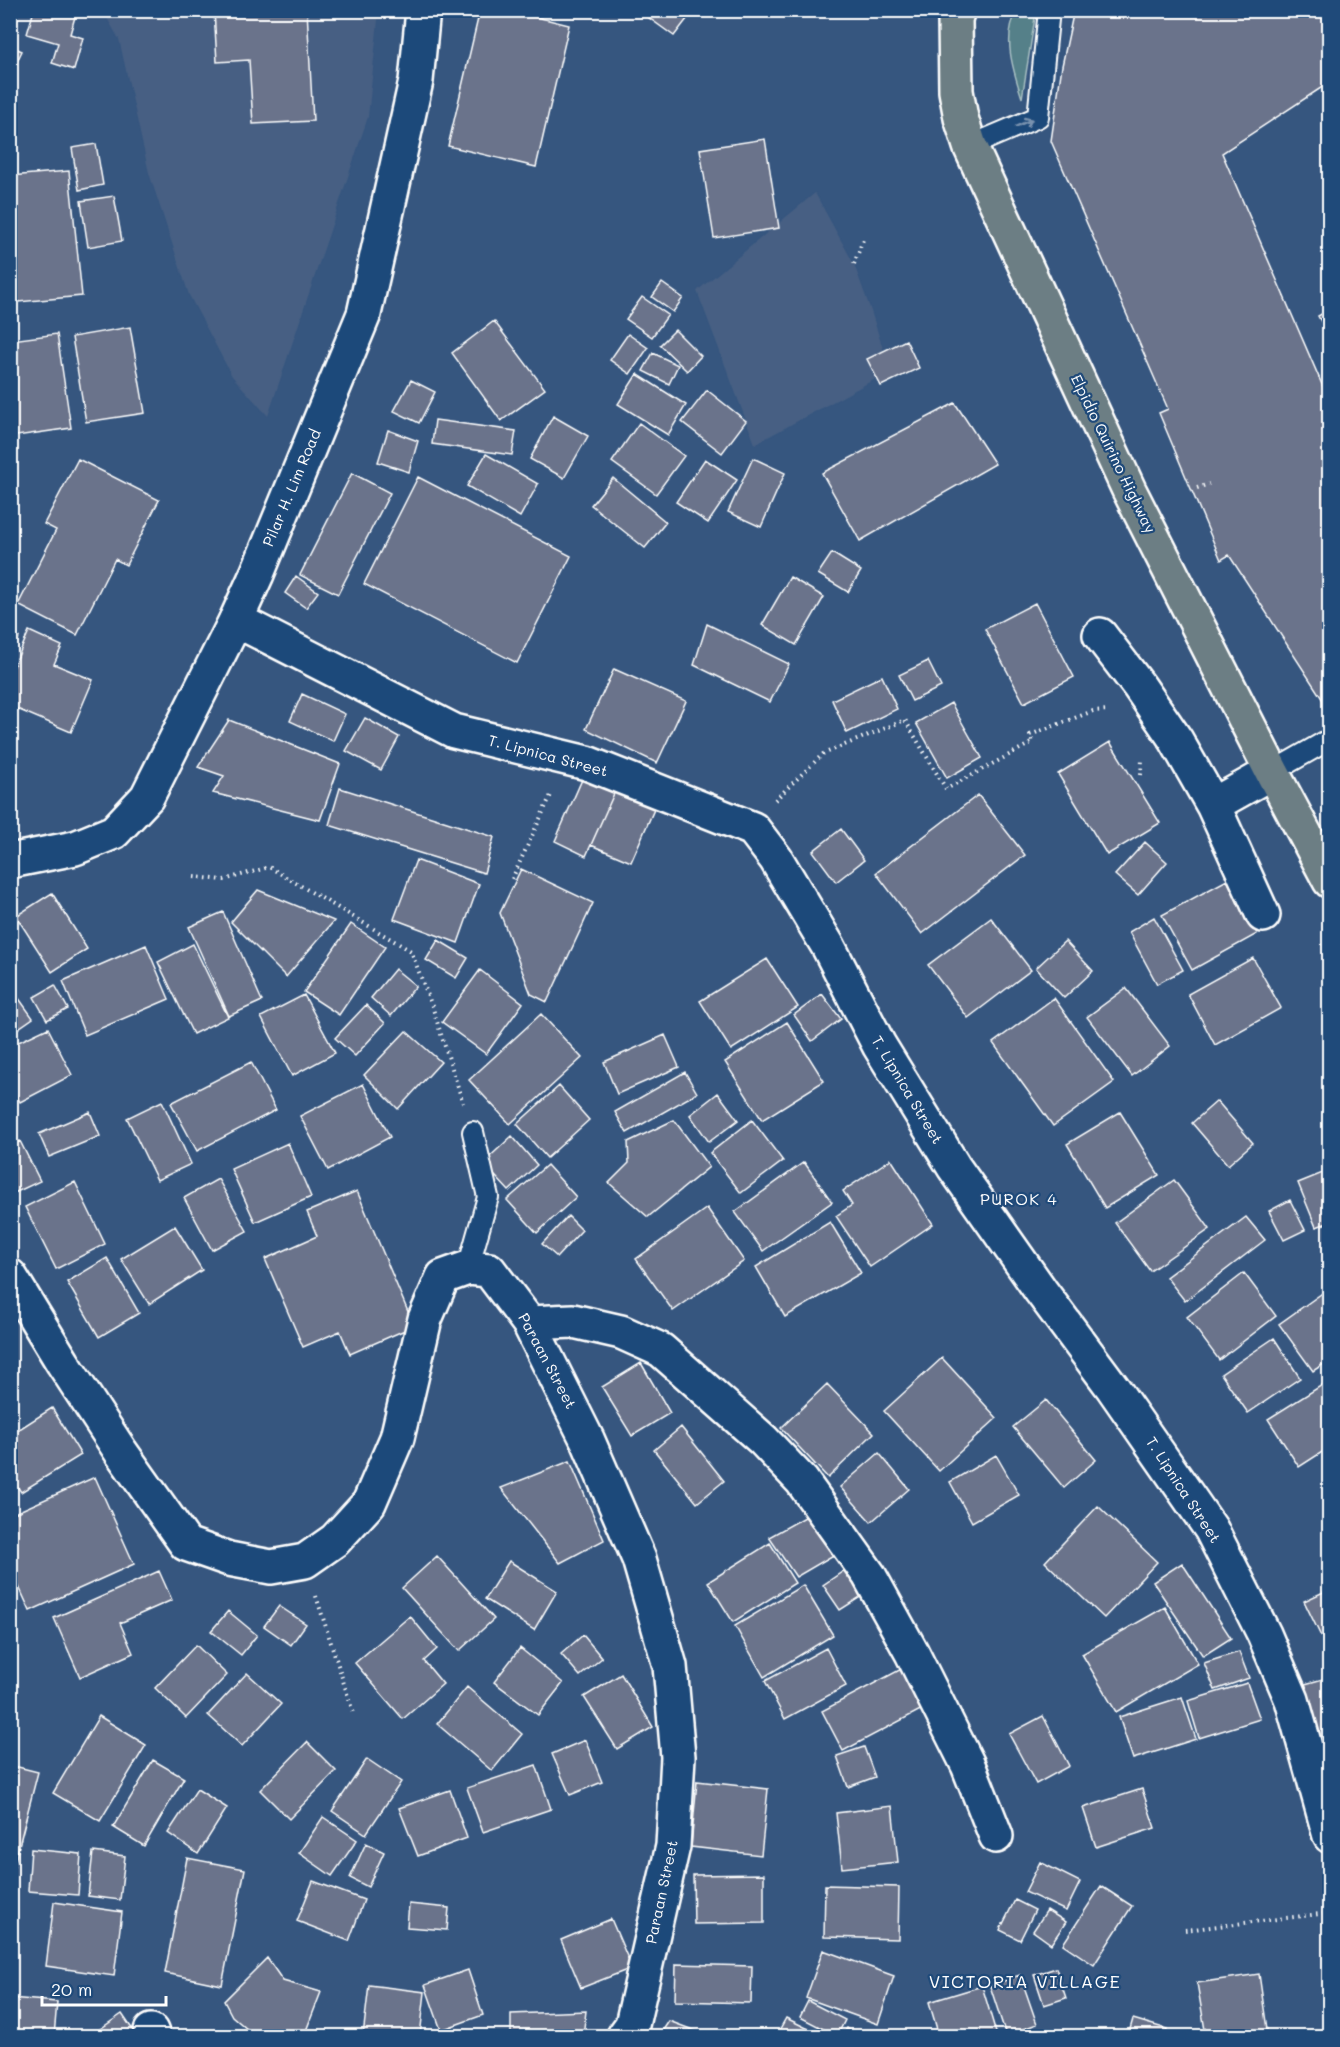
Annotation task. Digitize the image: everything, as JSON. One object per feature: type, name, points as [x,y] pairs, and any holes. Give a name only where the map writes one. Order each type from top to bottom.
[{"type":"highway","name":"Elpidio Quirino Highway","points":[[958,10],[955,19],[956,91],[961,118],[970,146],[1129,490],[1329,881]]},
{"type":"street","name":"Pilar H. Lim Road","points":[[10,861],[75,848],[114,832],[147,797],[236,620],[364,314],[416,81],[423,10]]},
{"type":"street","name":"T. Lipnica Street","points":[[236,620],[454,731],[587,764],[753,829],[776,859],[822,936],[879,1045],[954,1167],[1119,1397],[1210,1529],[1264,1634],[1292,1700],[1329,1836]]},
{"type":"street","points":[[1100,635],[1176,740],[1213,805],[1263,915]]},
{"type":"street","points":[[1213,805],[1272,772]]},
{"type":"street","points":[[14,1293],[186,1544],[229,1559],[271,1567],[305,1561],[335,1540],[369,1503],[397,1438],[425,1319],[443,1277],[468,1268]]},
{"type":"street","name":"Paraan Street","points":[[468,1268],[489,1270],[529,1323],[588,1441],[639,1559],[670,1666],[678,1757],[673,1846],[632,2025],[624,2037]]},
{"type":"street","points":[[529,1323],[573,1321],[621,1332],[661,1350],[763,1440],[802,1481],[869,1575],[912,1653],[968,1765],[996,1836]]},
{"type":"lane","points":[[970,146],[1038,117],[1049,10]]},
{"type":"lane","points":[[1272,772],[1329,739]]},
{"type":"lane","points":[[468,1268],[488,1197],[473,1132]]},
{"type":"path","points":[[854,264],[864,237]]},
{"type":"path","points":[[1197,488],[1209,484]]},
{"type":"path","points":[[771,804],[823,753],[905,720],[946,789],[1033,742],[1030,735],[1093,711],[1116,710]]},
{"type":"path","points":[[512,879],[552,792]]},
{"type":"path","points":[[194,877],[224,880],[269,867],[411,951],[433,1009],[473,1132]]},
{"type":"path","points":[[305,1561],[353,1712]]},
{"type":"path","points":[[1185,1930],[1328,1913],[1326,1904],[1329,1903]]},
{"type":"shaded area","points":[[103,11],[379,11],[368,117],[268,416],[232,376],[189,295],[149,173],[119,39]]},
{"type":"shaded area","points":[[815,193],[854,264],[890,371],[755,444],[697,291]]},
{"type":"green space","points":[[1017,11],[1036,11],[1022,98],[1010,43],[1010,32]]},
{"type":"building","points":[[34,10],[77,10],[70,34],[83,38],[74,70],[52,63],[58,43],[27,34]]},
{"type":"building","points":[[214,10],[307,10],[313,121],[253,124],[249,60],[217,62]]},
{"type":"building","points":[[480,10],[508,10],[569,25],[536,167],[448,146]]},
{"type":"building","points":[[638,10],[694,10],[674,36]]},
{"type":"building","points":[[1074,10],[1330,10],[1330,82],[1222,153],[1330,403],[1330,711],[1229,555],[1221,560],[1159,413],[1168,409],[1051,141],[1062,66]]},
{"type":"building","points":[[10,46],[22,51],[10,76]]},
{"type":"building","points":[[765,139],[779,228],[714,238],[700,149]]},
{"type":"building","points":[[96,144],[103,185],[79,190],[72,148]]},
{"type":"building","points":[[69,171],[82,296],[18,302],[10,226],[10,176]]},
{"type":"building","points":[[114,196],[122,241],[88,247],[81,201]]},
{"type":"building","points":[[662,283],[683,298],[673,312],[652,297]]},
{"type":"building","points":[[642,297],[668,315],[652,337],[626,319]]},
{"type":"building","points":[[1330,309],[1330,338],[1318,316]]},
{"type":"building","points":[[494,321],[545,389],[501,421],[452,353]]},
{"type":"building","points":[[10,327],[12,340],[57,334],[71,428],[10,437]]},
{"type":"building","points":[[130,327],[145,413],[86,422],[72,337]]},
{"type":"building","points":[[675,330],[701,356],[687,371],[660,345]]},
{"type":"building","points":[[628,334],[648,348],[630,374],[610,360]]},
{"type":"building","points":[[906,340],[919,368],[881,386],[867,359]]},
{"type":"building","points":[[653,353],[678,365],[669,384],[643,371]]},
{"type":"building","points":[[637,374],[686,405],[668,435],[618,404]]},
{"type":"building","points":[[411,380],[435,392],[419,423],[394,411]]},
{"type":"building","points":[[707,390],[746,421],[722,453],[682,422]]},
{"type":"building","points":[[955,403],[995,464],[860,541],[822,473]]},
{"type":"building","points":[[553,416],[588,436],[564,478],[530,459]]},
{"type":"building","points":[[435,420],[516,431],[512,455],[432,444]]},
{"type":"building","points":[[639,423],[684,456],[656,494],[612,462]]},
{"type":"building","points":[[388,430],[418,441],[409,472],[378,462]]},
{"type":"building","points":[[486,454],[538,484],[520,517],[467,486]]},
{"type":"building","points":[[753,458],[785,473],[761,527],[728,512]]},
{"type":"building","points":[[78,459],[159,500],[126,565],[115,559],[77,635],[18,605],[56,530],[44,524]]},
{"type":"building","points":[[705,459],[737,480],[708,523],[676,502]]},
{"type":"building","points":[[352,473],[390,493],[338,594],[300,575]]},
{"type":"building","points":[[418,477],[571,556],[517,663],[364,584]]},
{"type":"building","points":[[613,478],[666,522],[645,548],[591,505]]},
{"type":"building","points":[[832,553],[861,571],[848,592],[818,574]]},
{"type":"building","points":[[296,576],[318,592],[306,608],[285,593]]},
{"type":"building","points":[[790,577],[824,597],[796,645],[762,625]]},
{"type":"building","points":[[1035,603],[1074,677],[1024,703],[985,629]]},
{"type":"building","points":[[707,624],[789,664],[770,702],[694,665]]},
{"type":"building","points":[[29,631],[62,646],[54,664],[93,680],[71,732],[10,706],[10,675]]},
{"type":"building","points":[[10,633],[19,637],[10,655]]},
{"type":"building","points":[[928,661],[941,687],[912,701],[899,675]]},
{"type":"building","points":[[614,669],[686,701],[657,763],[586,729]]},
{"type":"building","points":[[882,676],[897,709],[847,733],[832,700]]},
{"type":"building","points":[[302,694],[345,714],[333,741],[290,721]]},
{"type":"building","points":[[951,703],[982,758],[947,778],[916,723]]},
{"type":"building","points":[[365,718],[399,737],[381,770],[346,751]]},
{"type":"building","points":[[229,720],[340,764],[320,820],[213,793],[224,776],[198,767]]},
{"type":"building","points":[[1110,742],[1160,823],[1107,855],[1058,774]]},
{"type":"building","points":[[584,775],[616,789],[586,856],[555,841]]},
{"type":"building","points":[[340,788],[494,837],[484,873],[329,825]]},
{"type":"building","points":[[616,789],[655,807],[631,862],[591,845]]},
{"type":"building","points":[[978,795],[1025,855],[922,934],[876,873]]},
{"type":"building","points":[[841,829],[864,860],[836,882],[813,851]]},
{"type":"building","points":[[1145,842],[1167,862],[1138,895],[1115,875]]},
{"type":"building","points":[[416,860],[479,884],[458,943],[394,919]]},
{"type":"building","points":[[521,869],[593,903],[547,1002],[531,994],[500,913]]},
{"type":"building","points":[[1227,880],[1257,934],[1192,970],[1162,915]]},
{"type":"building","points":[[258,890],[334,921],[286,977],[231,922]]},
{"type":"building","points":[[52,893],[87,949],[52,972],[16,916]]},
{"type":"building","points":[[223,912],[262,1001],[229,1016],[189,927]]},
{"type":"building","points":[[1154,917],[1183,970],[1157,984],[1129,932]]},
{"type":"building","points":[[991,918],[1031,970],[968,1018],[928,965]]},
{"type":"building","points":[[351,924],[385,947],[339,1015],[304,992]]},
{"type":"building","points":[[438,940],[468,958],[456,978],[426,960]]},
{"type":"building","points":[[1065,941],[1093,971],[1064,998],[1036,968]]},
{"type":"building","points":[[193,944],[228,1017],[193,1034],[158,962]]},
{"type":"building","points":[[146,945],[169,999],[85,1035],[63,981]]},
{"type":"building","points":[[1253,958],[1281,1008],[1215,1045],[1188,994]]},
{"type":"building","points":[[767,959],[798,1007],[731,1050],[700,1001]]},
{"type":"building","points":[[395,969],[416,986],[391,1016],[371,998]]},
{"type":"building","points":[[480,970],[523,1003],[486,1054],[442,1022]]},
{"type":"building","points":[[55,985],[68,1009],[47,1020],[34,997]]},
{"type":"building","points":[[10,986],[33,1018],[10,1034]]},
{"type":"building","points":[[1126,988],[1170,1046],[1132,1076],[1087,1017]]},
{"type":"building","points":[[822,994],[841,1019],[812,1041],[794,1015]]},
{"type":"building","points":[[304,995],[335,1053],[292,1076],[261,1017]]},
{"type":"building","points":[[1054,998],[1114,1082],[1053,1126],[993,1043]]},
{"type":"building","points":[[366,1005],[385,1023],[355,1056],[335,1038]]},
{"type":"building","points":[[541,1014],[582,1058],[510,1124],[469,1080]]},
{"type":"building","points":[[787,1022],[824,1081],[762,1120],[725,1062]]},
{"type":"building","points":[[48,1028],[72,1075],[20,1102],[10,1083],[10,1046]]},
{"type":"building","points":[[406,1031],[441,1062],[398,1109],[364,1075]]},
{"type":"building","points":[[665,1035],[679,1067],[617,1094],[604,1062]]},
{"type":"building","points":[[251,1062],[276,1110],[197,1151],[171,1103]]},
{"type":"building","points":[[685,1072],[697,1093],[627,1133],[615,1112]]},
{"type":"building","points":[[363,1084],[390,1137],[328,1170],[300,1116]]},
{"type":"building","points":[[559,1086],[589,1120],[547,1158],[517,1124]]},
{"type":"building","points":[[718,1093],[738,1120],[709,1142],[690,1115]]},
{"type":"building","points":[[162,1101],[191,1164],[157,1180],[127,1118]]},
{"type":"building","points":[[1217,1101],[1253,1143],[1228,1165],[1192,1123]]},
{"type":"building","points":[[90,1112],[100,1136],[49,1157],[39,1134]]},
{"type":"building","points":[[1120,1112],[1159,1175],[1105,1208],[1067,1144]]},
{"type":"building","points":[[674,1120],[709,1167],[648,1217],[609,1183],[629,1163],[628,1142]]},
{"type":"building","points":[[752,1120],[783,1161],[741,1193],[710,1153]]},
{"type":"building","points":[[512,1136],[537,1165],[509,1191],[483,1163]]},
{"type":"building","points":[[20,1141],[40,1181],[10,1195],[10,1146]]},
{"type":"building","points":[[288,1143],[311,1197],[255,1222],[231,1169]]},
{"type":"building","points":[[891,1159],[933,1224],[870,1267],[836,1216],[852,1205],[843,1191]]},
{"type":"building","points":[[804,1162],[832,1202],[763,1251],[735,1212]]},
{"type":"building","points":[[547,1165],[576,1197],[537,1233],[507,1200]]},
{"type":"building","points":[[1330,1170],[1330,1222],[1316,1227],[1298,1183]]},
{"type":"building","points":[[218,1179],[247,1231],[212,1250],[184,1198]]},
{"type":"building","points":[[1174,1180],[1210,1229],[1150,1271],[1115,1223]]},
{"type":"building","points":[[75,1182],[105,1244],[56,1269],[25,1207]]},
{"type":"building","points":[[357,1191],[414,1326],[350,1354],[340,1331],[303,1347],[265,1259],[317,1236],[307,1212]]},
{"type":"building","points":[[1290,1200],[1305,1230],[1284,1240],[1269,1211]]},
{"type":"building","points":[[707,1208],[744,1261],[673,1311],[636,1259]]},
{"type":"building","points":[[568,1216],[582,1230],[557,1257],[542,1244]]},
{"type":"building","points":[[1246,1217],[1265,1240],[1185,1301],[1166,1277]]},
{"type":"building","points":[[830,1222],[861,1273],[785,1317],[756,1267]]},
{"type":"building","points":[[175,1226],[202,1270],[149,1304],[121,1259]]},
{"type":"building","points":[[107,1258],[139,1313],[99,1337],[67,1282]]},
{"type":"building","points":[[1244,1273],[1276,1316],[1219,1360],[1187,1317]]},
{"type":"building","points":[[1328,1289],[1330,1292],[1330,1360],[1313,1371],[1279,1324]]},
{"type":"building","points":[[1274,1338],[1300,1378],[1248,1413],[1221,1374]]},
{"type":"building","points":[[942,1358],[997,1418],[939,1471],[884,1411]]},
{"type":"building","points":[[641,1363],[670,1413],[632,1436],[602,1387]]},
{"type":"building","points":[[1330,1380],[1330,1447],[1299,1467],[1268,1419]]},
{"type":"building","points":[[827,1384],[874,1433],[828,1478],[781,1428]]},
{"type":"building","points":[[1046,1400],[1096,1460],[1064,1488],[1013,1427]]},
{"type":"building","points":[[52,1408],[81,1455],[21,1492],[10,1476],[10,1435]]},
{"type":"building","points":[[681,1427],[724,1481],[697,1503],[654,1450]]},
{"type":"building","points":[[879,1453],[909,1489],[871,1522],[840,1487]]},
{"type":"building","points":[[996,1455],[1019,1495],[972,1522],[950,1482]]},
{"type":"building","points":[[570,1461],[604,1540],[560,1563],[501,1488]]},
{"type":"building","points":[[95,1477],[134,1564],[30,1611],[10,1567],[10,1515]]},
{"type":"building","points":[[1098,1506],[1157,1562],[1104,1618],[1045,1562]]},
{"type":"building","points":[[814,1512],[837,1553],[796,1577],[769,1537]]},
{"type":"building","points":[[770,1543],[795,1583],[733,1622],[708,1582]]},
{"type":"building","points":[[437,1556],[494,1619],[459,1651],[402,1588]]},
{"type":"building","points":[[509,1561],[557,1591],[534,1630],[485,1599]]},
{"type":"building","points":[[1182,1563],[1231,1638],[1203,1656],[1153,1582]]},
{"type":"building","points":[[845,1570],[862,1596],[840,1610],[823,1585]]},
{"type":"building","points":[[159,1571],[172,1600],[120,1623],[133,1653],[80,1677],[54,1618]]},
{"type":"building","points":[[803,1585],[833,1635],[764,1677],[735,1626]]},
{"type":"building","points":[[1330,1589],[1330,1655],[1304,1601]]},
{"type":"building","points":[[279,1606],[306,1624],[291,1645],[264,1626]]},
{"type":"building","points":[[1165,1607],[1198,1664],[1116,1712],[1082,1654]]},
{"type":"building","points":[[228,1611],[257,1635],[241,1655],[211,1631]]},
{"type":"building","points":[[410,1616],[437,1649],[424,1661],[443,1684],[403,1719],[355,1663]]},
{"type":"building","points":[[583,1635],[602,1658],[580,1676],[561,1654]]},
{"type":"building","points":[[196,1645],[227,1675],[186,1718],[155,1688]]},
{"type":"building","points":[[520,1648],[563,1683],[538,1715],[494,1682]]},
{"type":"building","points":[[826,1648],[846,1686],[785,1719],[765,1681]]},
{"type":"building","points":[[1239,1652],[1249,1678],[1215,1690],[1204,1663]]},
{"type":"building","points":[[909,1665],[930,1705],[843,1751],[822,1711]]},
{"type":"building","points":[[247,1673],[281,1704],[242,1746],[208,1715]]},
{"type":"building","points":[[621,1674],[653,1727],[617,1749],[584,1697]]},
{"type":"building","points":[[1330,1677],[1330,1749],[1323,1751],[1305,1684]]},
{"type":"building","points":[[1247,1683],[1260,1719],[1199,1738],[1188,1701]]},
{"type":"building","points":[[467,1687],[522,1734],[492,1771],[437,1724]]},
{"type":"building","points":[[1182,1697],[1196,1739],[1133,1759],[1119,1717]]},
{"type":"building","points":[[99,1716],[146,1745],[100,1821],[53,1793]]},
{"type":"building","points":[[1043,1716],[1069,1766],[1036,1784],[1009,1734]]},
{"type":"building","points":[[585,1740],[602,1782],[570,1795],[552,1754]]},
{"type":"building","points":[[307,1742],[336,1771],[289,1819],[260,1790]]},
{"type":"building","points":[[864,1747],[875,1777],[848,1787],[837,1756]]},
{"type":"building","points":[[367,1759],[401,1782],[366,1834],[332,1811]]},
{"type":"building","points":[[153,1760],[184,1778],[144,1846],[113,1827]]},
{"type":"building","points":[[10,1765],[38,1772],[14,1865],[10,1864]]},
{"type":"building","points":[[536,1765],[551,1809],[483,1832],[467,1788]]},
{"type":"building","points":[[697,1781],[768,1789],[761,1855],[691,1847]]},
{"type":"building","points":[[197,1789],[227,1808],[198,1854],[168,1833]]},
{"type":"building","points":[[1142,1789],[1155,1828],[1096,1847],[1083,1808]]},
{"type":"building","points":[[450,1790],[467,1838],[418,1856],[399,1808]]},
{"type":"building","points":[[892,1806],[898,1862],[842,1868],[836,1813]]},
{"type":"building","points":[[323,1817],[357,1840],[332,1876],[299,1853]]},
{"type":"building","points":[[366,1843],[384,1852],[368,1887],[350,1878]]},
{"type":"building","points":[[31,1849],[81,1854],[78,1895],[28,1891]]},
{"type":"building","points":[[93,1852],[125,1856],[120,1900],[88,1896]]},
{"type":"building","points":[[187,1858],[245,1869],[222,1985],[165,1973]]},
{"type":"building","points":[[1040,1862],[1080,1882],[1066,1911],[1025,1892]]},
{"type":"building","points":[[764,1874],[764,1923],[694,1924],[693,1875]]},
{"type":"building","points":[[313,1881],[364,1900],[349,1941],[297,1921]]},
{"type":"building","points":[[825,1885],[899,1887],[898,1939],[824,1937]]},
{"type":"building","points":[[1101,1886],[1132,1906],[1094,1965],[1063,1944]]},
{"type":"building","points":[[1015,1900],[1035,1910],[1020,1940],[1000,1930]]},
{"type":"building","points":[[54,1902],[122,1912],[114,1976],[46,1966]]},
{"type":"building","points":[[409,1904],[449,1908],[447,1930],[407,1927]]},
{"type":"building","points":[[1047,1910],[1066,1922],[1051,1944],[1033,1931]]},
{"type":"building","points":[[611,1919],[632,1968],[581,1988],[561,1940]]},
{"type":"building","points":[[823,1950],[894,1976],[878,2024],[806,1998]]},
{"type":"building","points":[[267,1958],[283,1981],[321,1992],[304,2036],[255,2036],[232,2016],[224,2001]]},
{"type":"building","points":[[676,1964],[752,1966],[751,2003],[675,2001]]},
{"type":"building","points":[[1056,1968],[1066,1998],[1044,2005],[1034,1975]]},
{"type":"building","points":[[468,1970],[483,2015],[441,2030],[425,1985]]},
{"type":"building","points":[[1259,1974],[1268,2036],[1206,2036],[1197,1983]]},
{"type":"building","points":[[1020,1975],[1037,2024],[1006,2035],[990,1986]]},
{"type":"building","points":[[369,1985],[425,1992],[420,2036],[363,2036]]},
{"type":"building","points":[[982,1986],[997,2036],[939,2036],[929,2002]]},
{"type":"building","points":[[10,1998],[57,2002],[54,2036],[10,2036]]},
{"type":"building","points":[[808,2001],[845,2020],[837,2036],[800,2017]]},
{"type":"building","points":[[586,2011],[583,2036],[511,2036],[511,2014]]},
{"type":"building","points":[[122,2014],[137,2036],[90,2036]]},
{"type":"building","points":[[786,2018],[823,2036],[776,2036]]},
{"type":"building","points":[[1133,2019],[1167,2029],[1165,2036],[1128,2036]]},
{"type":"building","points":[[669,2021],[709,2036],[659,2036]]},
{"type":"building","points":[[847,2028],[858,2036],[842,2036]]},
{"type":"district","name":"PUROK 4","points":[[1019,1199]]},
{"type":"district","name":"VICTORIA VILLAGE","points":[[1025,1982]]}]
